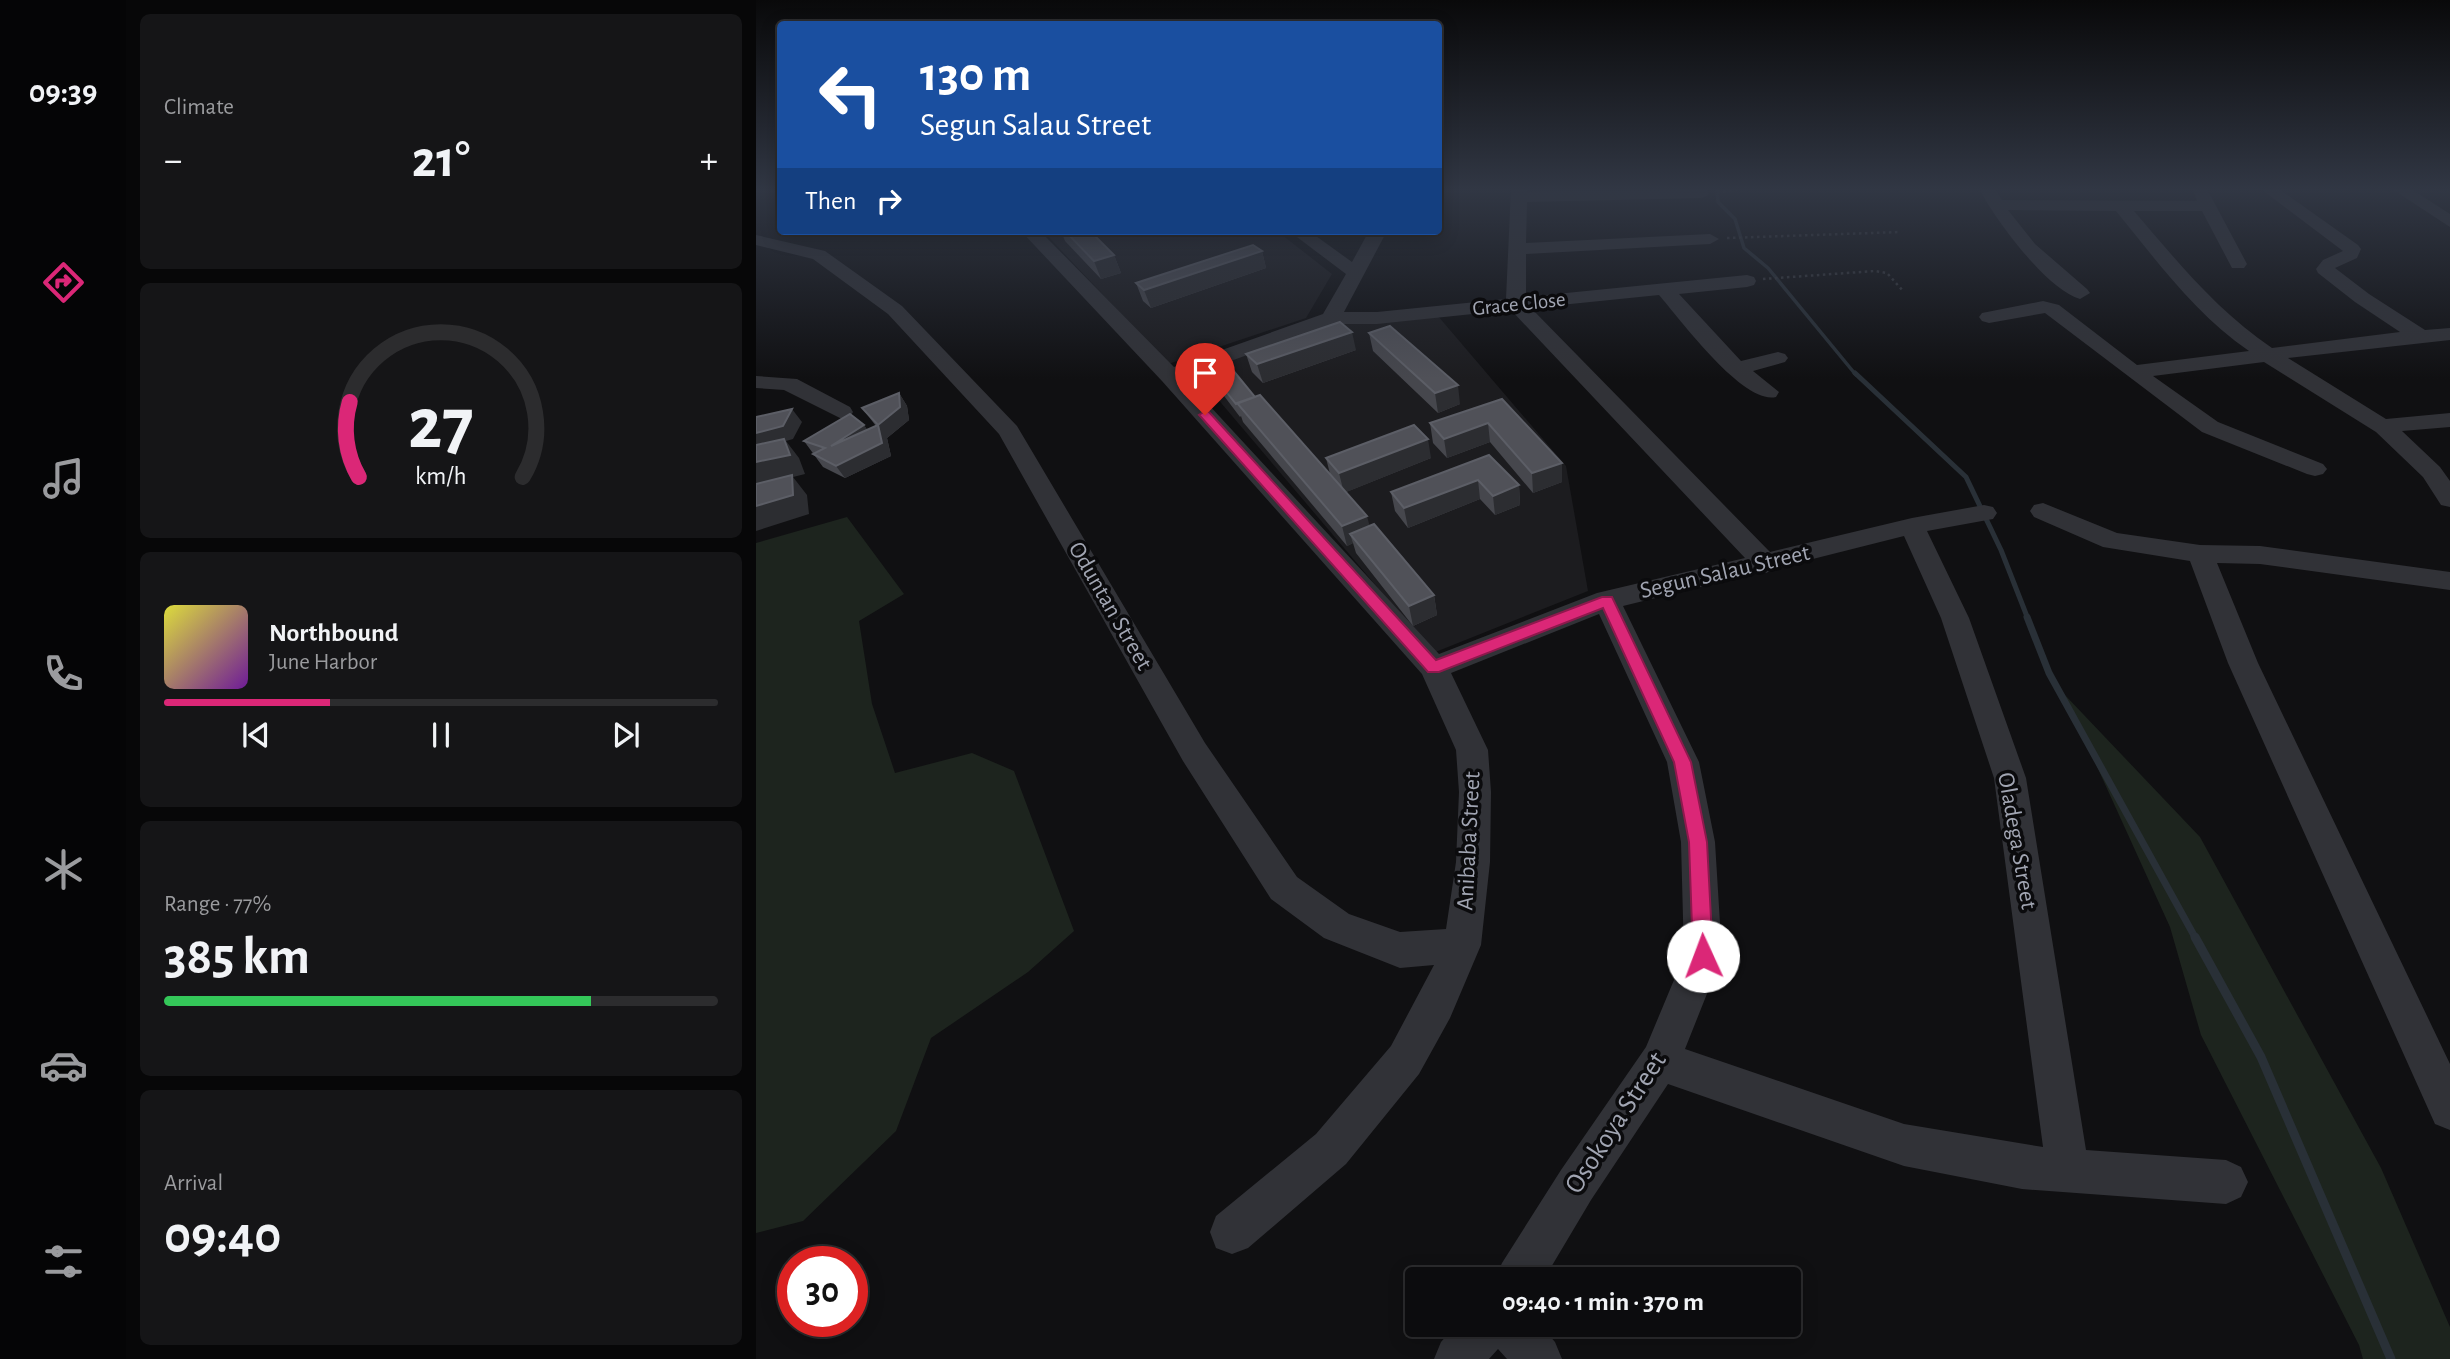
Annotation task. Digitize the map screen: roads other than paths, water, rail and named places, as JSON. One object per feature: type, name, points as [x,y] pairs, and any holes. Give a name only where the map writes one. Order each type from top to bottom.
[{"type":"street","name":"Oduntan Street","points":[[808,252],[819,255],[895,310],[1009,431],[1194,752],[1284,888],[1337,926],[1400,950],[1462,945]]},
{"type":"street","name":"Anibaba Street","points":[[1051,252],[1170,376],[1434,668],[1472,750],[1475,792],[1474,862],[1462,945],[1436,1005],[1405,1060],[1331,1149],[1232,1231]]},
{"type":"street","points":[[1328,252],[1355,272]]},
{"type":"street","points":[[1331,318],[1366,252]]},
{"type":"street","points":[[1516,252],[1516,304],[1766,564]]},
{"type":"street","points":[[2032,252],[2080,293]]},
{"type":"street","points":[[2160,252],[2192,291],[2244,338],[2382,426],[2418,457],[2440,482],[2450,499]]},
{"type":"street","points":[[2232,252],[2238,264]]},
{"type":"street","points":[[2351,252],[2325,269],[2362,298],[2419,335]]},
{"type":"street","name":"Grace Close","points":[[1170,376],[1331,318],[1377,318],[1747,281]]},
{"type":"street","points":[[1664,289],[1735,369],[1768,392]]},
{"type":"street","points":[[1989,317],[2043,307],[2052,309],[2210,427],[2315,469]]},
{"type":"street","points":[[2133,372],[2271,356],[2348,343],[2450,334]]},
{"type":"street","points":[[1735,369],[1778,358]]},
{"type":"street","points":[[756,382],[789,384],[842,412]]},
{"type":"street","points":[[2382,426],[2450,421]]},
{"type":"street","points":[[2043,511],[2112,541],[2200,554],[2260,555],[2450,581]]},
{"type":"street","name":"Segun Salau Street","points":[[1434,668],[1607,600],[1766,564],[1912,526],[1984,513]]},
{"type":"street","name":"Oladega Street","points":[[1912,526],[1955,618],[2010,778],[2068,1171]]},
{"type":"street","points":[[2200,554],[2243,663],[2450,1109]]},
{"type":"street","name":"Osokoya Street","points":[[1525,1267],[1576,1185],[1660,1061],[1703,956],[1698,842],[1683,762],[1607,600]]},
{"type":"street","points":[[1660,1061],[1904,1145],[2022,1167],[2226,1182]]},
{"type":"street","points":[[1458,1359],[1477,1337]]},
{"type":"street","points":[[1519,1337],[1538,1359]]},
{"type":"waterway","points":[[1749,252],[1768,268],[1856,375]]},
{"type":"waterway","points":[[1855,373],[1966,477],[2001,550],[2028,619]]},
{"type":"waterway","points":[[2027,617],[2049,673],[2196,939]]},
{"type":"waterway","points":[[2195,937],[2261,1057],[2391,1359]]}]
